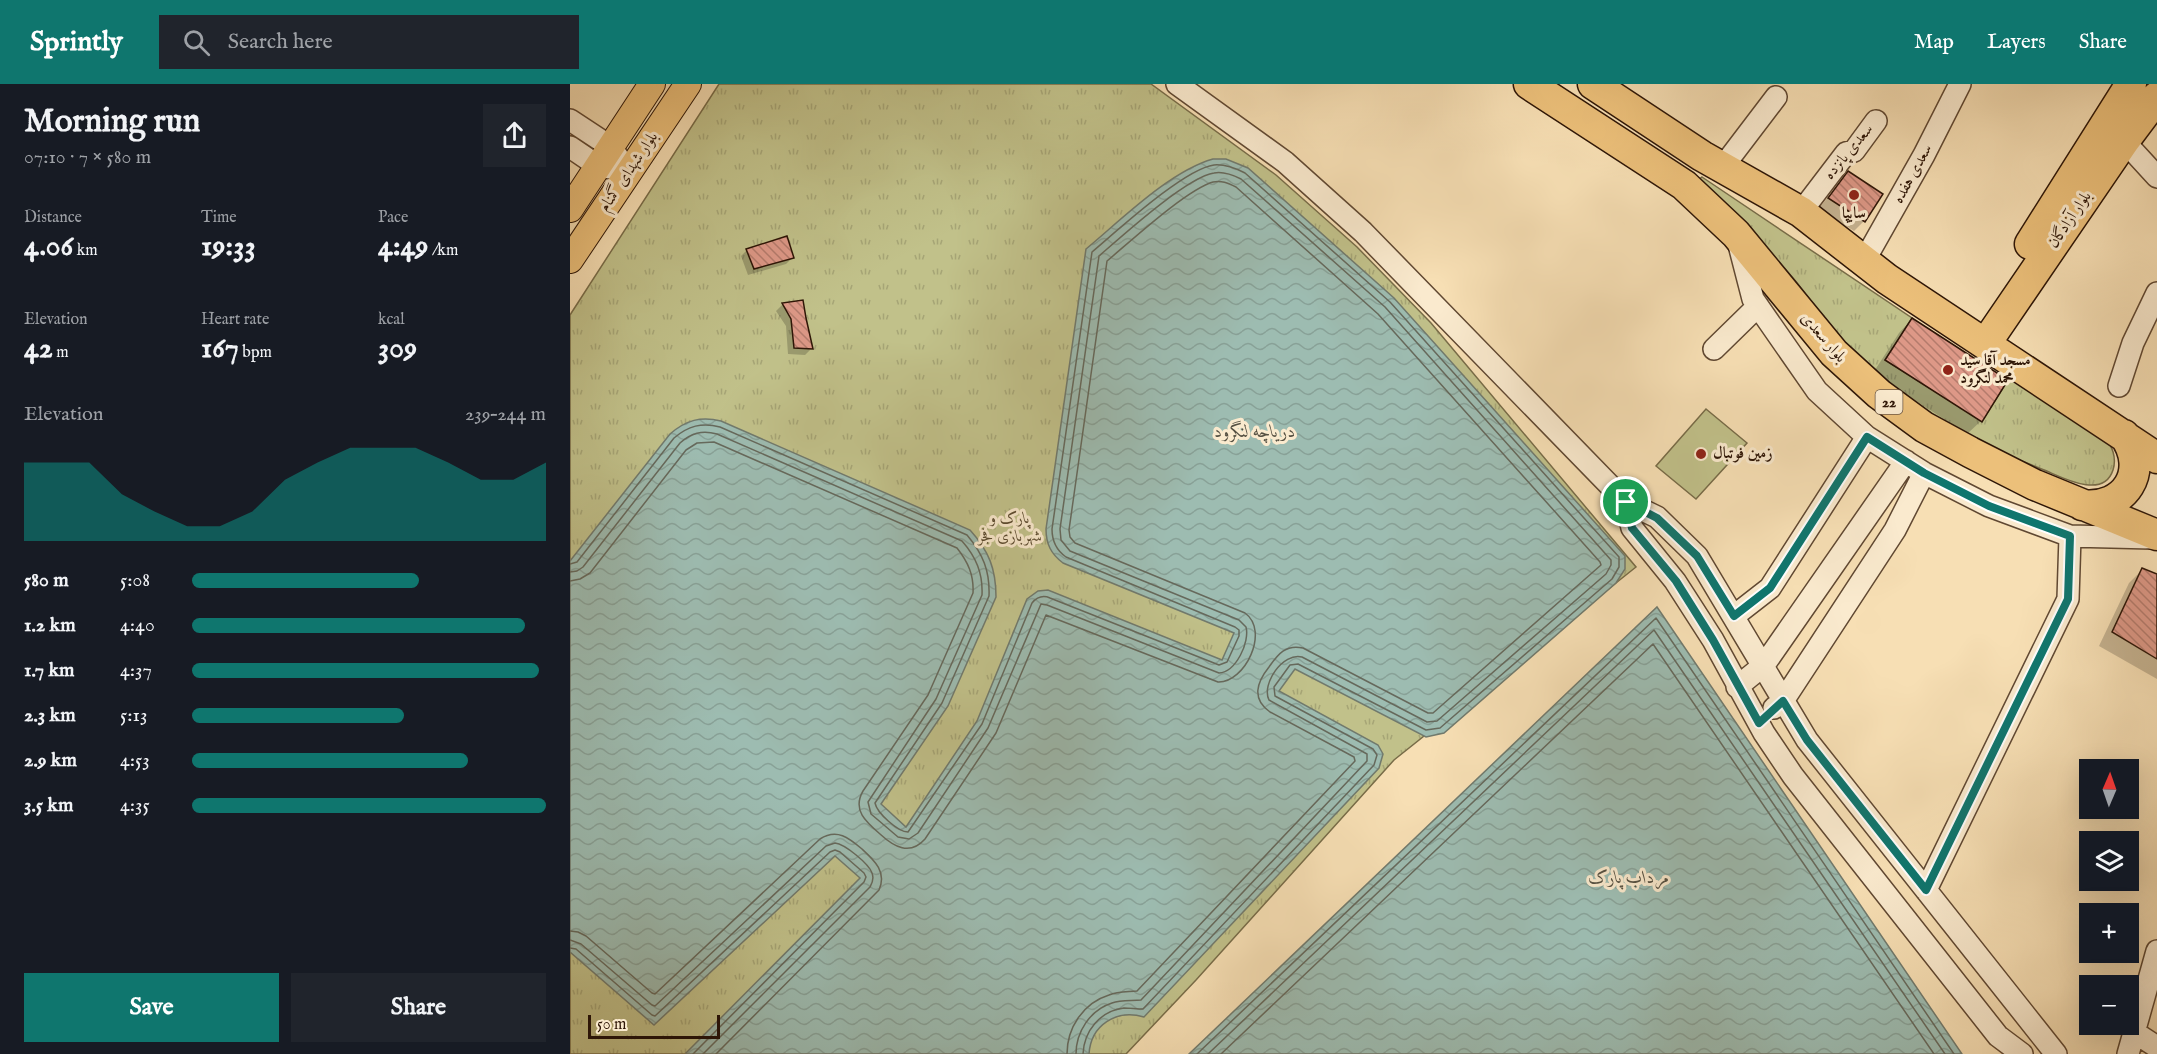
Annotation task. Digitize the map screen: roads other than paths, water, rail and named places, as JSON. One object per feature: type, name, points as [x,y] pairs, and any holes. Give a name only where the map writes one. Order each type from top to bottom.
[{"type":"highway","name":"بلوار سعدی","points":[[1529,84],[1684,185],[1736,234],[1834,352],[1879,394],[1924,427],[2035,485],[2157,537]]},
{"type":"highway","name":"بلوار آزادگان","points":[[1979,339],[2130,84]]},
{"type":"highway","points":[[1604,87],[1702,156],[1801,212],[1863,262],[2157,458]]},
{"type":"highway","name":"بلوار آزادگان","points":[[1979,339],[2157,98]]},
{"type":"highway","points":[[2082,505],[2101,505],[2110,502],[2125,491],[2130,484],[2134,474],[2134,453],[2124,435]]},
{"type":"main road","name":"بلوار شهدای گمنام","points":[[570,209],[652,84]]},
{"type":"main road","name":"بلوار شهدای گمنام","points":[[570,260],[688,84]]},
{"type":"street","points":[[1177,84],[1285,162],[1363,232],[1626,502],[1657,518],[1697,556],[1807,740],[2056,1054]]},
{"type":"street","name":"سعدی هفده","points":[[1863,262],[1924,155],[1960,84]]},
{"type":"street","points":[[1722,168],[1776,98]]},
{"type":"street","points":[[570,120],[605,157],[628,172]]},
{"type":"street","name":"سعدی پانزده","points":[[1801,212],[1845,153],[1854,151],[1876,121]]},
{"type":"street","points":[[2124,141],[2157,177]]},
{"type":"street","points":[[570,147],[605,157]]},
{"type":"street","points":[[1736,234],[1753,299],[1817,391],[1867,437],[1924,473],[1989,506],[2070,536],[2157,537]]},
{"type":"street","points":[[2119,386],[2133,343],[2157,293]]},
{"type":"street","points":[[1714,349],[1758,306]]},
{"type":"street","points":[[1734,616],[1770,588],[1867,437]]},
{"type":"street","points":[[1737,687],[1764,665],[1906,461]]},
{"type":"street","points":[[1759,723],[1783,701],[1894,531],[1924,473]]},
{"type":"street","points":[[1626,502],[1632,528],[1676,581],[1713,640],[1737,687],[1793,776],[1998,1036],[2022,1054]]},
{"type":"street","points":[[1926,890],[2068,599],[2070,536]]},
{"type":"street","points":[[2139,1014],[2157,951]]},
{"type":"street","points":[[2128,1054],[2133,1035]]},
{"type":"street","points":[[2139,1035],[2157,1047]]},
{"type":"water","name":"دریاچه لنگرود","points":[[1213,159],[1226,159],[1248,168],[1394,298],[1625,556],[1625,569],[1616,583],[1444,733],[1426,737],[1295,669],[1279,691],[1378,745],[1383,754],[1379,768],[1144,1017],[1124,1015],[1107,1022],[1094,1035],[1089,1054],[687,1054],[860,878],[835,856],[654,1025],[570,952],[570,561],[670,434],[688,422],[700,419],[721,421],[970,530],[987,553],[995,578],[996,597],[948,706],[881,804],[906,827],[977,721],[1027,599],[1038,591],[1048,590],[1222,660],[1234,633],[1063,563],[1050,548],[1046,529],[1086,249],[1163,185],[1197,165]]},
{"type":"water","name":"مرداب پارک","points":[[1657,607],[1962,1054],[1189,1054]]},
{"type":"place","name":"سایپا","points":[[1854,195]]},
{"type":"place","name":"مسجد آقا سید محمد لنگرود","points":[[1948,370]]},
{"type":"place","name":"زمین فوتبال","points":[[1701,454]]},
{"type":"park label","name":"پارک و شهربازی فجر","points":[[1010,528]]}]
